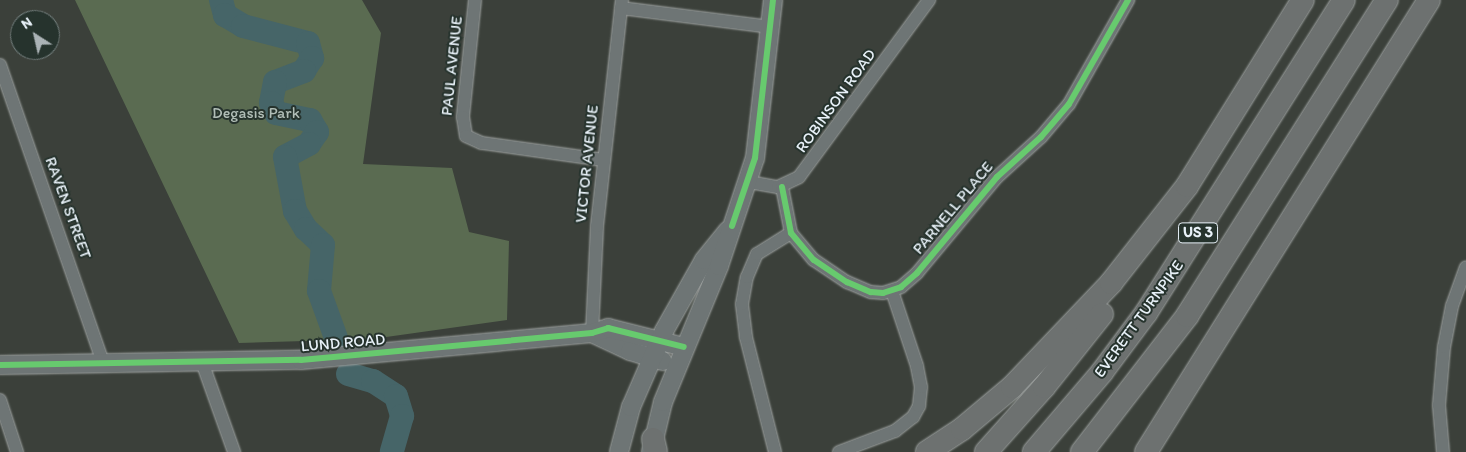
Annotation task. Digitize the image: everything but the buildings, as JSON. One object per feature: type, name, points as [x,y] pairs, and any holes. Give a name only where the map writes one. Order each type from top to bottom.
[{"type":"highway","points":[[986,452],[1090,330],[1187,186],[1303,0]]},
{"type":"highway","name":"EVERETT TURNPIKE","points":[[1034,452],[1102,372],[1151,306],[1344,0]]},
{"type":"highway","name":"US 3","points":[[1082,452],[1187,316],[1387,0]]},
{"type":"highway","points":[[1146,452],[1429,0]]},
{"type":"highway","points":[[927,452],[986,410],[1061,340],[1121,271],[1187,186]]},
{"type":"street","name":"PAUL AVENUE","points":[[475,0],[463,117],[465,134],[482,143],[603,160]]},
{"type":"street","points":[[653,448],[677,365],[719,266],[749,182],[758,142],[773,0]]},
{"type":"street","name":"ROBINSON ROAD","points":[[782,187],[796,180],[807,168],[929,0]]},
{"type":"street","name":"PARNELL PLACE","points":[[892,291],[913,278],[963,214],[1062,112],[1084,81],[1128,0]]},
{"type":"street","points":[[622,4],[771,27]]},
{"type":"street","name":"VICTOR AVENUE","points":[[592,332],[603,160],[622,4]]},
{"type":"street","name":"RAVEN STREET","points":[[0,65],[104,363]]},
{"type":"street","points":[[749,182],[782,187],[791,233],[808,255],[838,277],[871,292],[892,291],[920,378],[921,400],[917,412],[895,431],[839,452]]},
{"type":"street","points":[[619,452],[631,407],[660,340],[704,260],[732,226]]},
{"type":"street","points":[[775,452],[746,337],[742,304],[752,265],[764,247],[791,233]]},
{"type":"street","points":[[1443,452],[1439,405],[1444,347],[1452,306],[1466,267]]},
{"type":"street","name":"LUND ROAD","points":[[0,365],[326,359],[592,332],[614,328],[684,347]]},
{"type":"street","points":[[592,332],[652,359],[677,365]]},
{"type":"street","points":[[202,362],[234,452]]},
{"type":"street","points":[[0,400],[17,452]]},
{"type":"green space","name":"Degasis Park","points":[[75,0],[362,0],[381,33],[363,164],[452,168],[469,232],[509,241],[507,320],[372,339],[239,343]]},
{"type":"waterway","points":[[221,0],[225,15],[243,26],[308,43],[312,58],[304,71],[275,82],[271,103],[276,113],[310,120],[317,132],[309,144],[285,157],[295,211],[306,229],[323,245],[319,291],[336,338]]},
{"type":"waterway","points":[[348,374],[373,381],[396,396],[402,416],[392,452]]},
{"type":"cycle path","points":[[732,226],[755,158],[773,0]]},
{"type":"cycle path","points":[[782,187],[791,233],[814,260],[847,282],[871,292],[883,293],[901,287],[917,273],[997,177],[1041,137],[1069,104],[1128,0]]},
{"type":"cycle path","points":[[0,365],[301,360],[592,333],[608,328],[684,347]]}]
